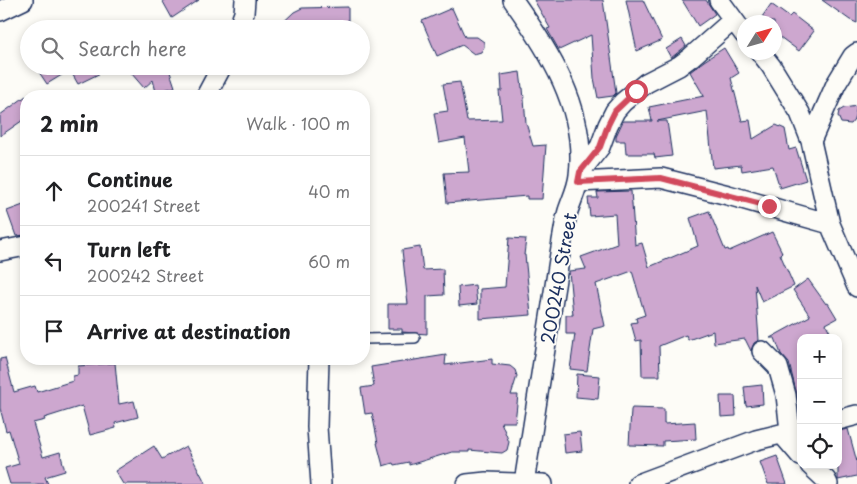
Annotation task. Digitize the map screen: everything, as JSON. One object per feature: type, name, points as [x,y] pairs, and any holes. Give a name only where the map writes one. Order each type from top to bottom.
[{"type":"street","points":[[0,12],[23,0]]},
{"type":"street","points":[[241,20],[246,0]]},
{"type":"street","name":"200240 Street","points":[[513,0],[547,50],[569,97],[580,149],[579,177],[568,212],[562,241],[534,483]]},
{"type":"street","points":[[719,0],[737,24]]},
{"type":"street","points":[[579,177],[600,147],[615,111],[623,102],[646,83],[685,62],[737,28]]},
{"type":"street","points":[[811,141],[836,84],[853,56],[857,53]]},
{"type":"street","points":[[766,60],[800,113],[811,141],[830,224],[857,287]]},
{"type":"street","points":[[209,90],[217,75]]},
{"type":"street","points":[[579,177],[661,178],[830,224]]},
{"type":"street","points":[[0,251],[20,247]]},
{"type":"street","points":[[762,351],[778,367],[786,395],[791,432],[797,446]]},
{"type":"street","points":[[319,365],[317,427],[321,484]]},
{"type":"street","points":[[842,419],[857,415]]},
{"type":"street","points":[[638,484],[756,440],[791,432]]},
{"type":"street","points":[[814,469],[828,484]]},
{"type":"street","points":[[467,484],[486,482],[534,483]]},
{"type":"lane","points":[[370,339],[415,338]]},
{"type":"building","points":[[162,0],[199,0],[172,18]]},
{"type":"building","points":[[534,0],[603,0],[616,93],[613,96],[598,98],[594,78],[591,35],[559,50],[547,29],[550,28]]},
{"type":"building","points":[[626,0],[643,0],[662,40],[637,51]]},
{"type":"building","points":[[682,0],[706,0],[715,14],[698,26]]},
{"type":"building","points":[[822,0],[857,0],[857,23],[850,20]]},
{"type":"building","points":[[771,4],[789,17],[792,14],[814,31],[799,51],[782,38],[782,15],[763,15]]},
{"type":"building","points":[[348,7],[348,20],[286,20],[302,8]]},
{"type":"building","points":[[452,8],[465,37],[477,37],[484,42],[481,52],[474,54],[462,45],[437,56],[422,21]]},
{"type":"building","points":[[682,39],[686,46],[671,58],[666,49]]},
{"type":"building","points":[[724,48],[739,73],[731,78],[742,121],[750,120],[753,139],[776,125],[785,129],[789,150],[796,148],[806,180],[780,188],[773,166],[742,171],[741,165],[713,168],[707,111],[657,121],[667,121],[672,156],[655,158],[654,154],[626,154],[625,141],[616,141],[616,136],[623,121],[652,121],[649,107],[704,96],[690,72]]},
{"type":"building","points":[[520,72],[526,123],[533,146],[546,145],[542,199],[527,199],[527,196],[447,203],[444,173],[469,172],[465,138],[439,143],[434,113],[448,111],[443,84],[460,82],[467,121],[502,120],[499,91],[502,91],[501,75]]},
{"type":"building","points":[[41,75],[62,75],[47,84]]},
{"type":"building","points":[[73,75],[96,75],[78,84]]},
{"type":"building","points":[[133,75],[171,75],[175,87],[156,90],[153,80],[144,88]]},
{"type":"building","points":[[20,100],[20,122],[0,136],[0,115]]},
{"type":"building","points":[[857,106],[854,120],[851,124],[841,123],[838,116],[839,111],[844,108]]},
{"type":"building","points":[[631,191],[635,245],[642,243],[649,267],[698,246],[690,218],[709,211],[725,250],[728,249],[729,251],[772,232],[782,252],[780,254],[794,286],[762,302],[755,285],[759,340],[754,343],[751,351],[745,339],[714,343],[713,331],[688,340],[686,335],[659,346],[660,376],[642,376],[641,340],[636,341],[631,323],[637,322],[636,318],[645,315],[632,271],[596,284],[605,326],[593,329],[587,371],[570,369],[575,334],[566,334],[566,315],[573,315],[569,271],[586,269],[581,257],[617,244],[615,214],[590,216],[588,198],[598,198],[597,192]]},
{"type":"building","points":[[20,206],[20,236],[16,236],[7,211]]},
{"type":"building","points":[[509,238],[526,239],[524,255],[531,315],[480,319],[480,289],[505,287]]},
{"type":"building","points":[[420,247],[423,270],[443,269],[444,295],[427,296],[427,334],[402,332],[402,329],[388,329],[388,304],[408,304],[402,250]]},
{"type":"building","points":[[808,279],[826,304],[828,303],[837,318],[826,324],[831,334],[797,334],[797,395],[789,363],[781,354],[775,338],[770,338],[810,316],[793,290]]},
{"type":"building","points":[[475,285],[477,304],[459,306],[458,287]]},
{"type":"building","points":[[446,355],[445,365],[492,359],[492,364],[510,366],[515,370],[517,376],[511,395],[518,395],[515,422],[501,422],[509,442],[507,450],[502,453],[469,450],[469,452],[452,452],[409,465],[409,462],[383,466],[372,413],[365,414],[361,388],[374,386],[371,367]]},
{"type":"building","points":[[5,358],[14,392],[35,386],[37,392],[73,381],[73,376],[78,375],[78,366],[115,365],[119,404],[134,401],[138,417],[115,423],[116,428],[90,435],[82,406],[33,423],[43,457],[60,452],[65,471],[45,477],[48,484],[10,484],[5,468],[19,464],[9,430],[6,431],[0,408],[0,359]]},
{"type":"building","points":[[577,374],[600,376],[598,399],[576,397]]},
{"type":"building","points":[[762,385],[763,404],[746,406],[744,387]]},
{"type":"building","points":[[720,396],[735,396],[736,416],[721,417]]},
{"type":"building","points":[[632,408],[664,409],[664,424],[695,422],[696,439],[663,441],[663,446],[629,445]]},
{"type":"building","points":[[848,429],[857,462],[857,476],[838,480],[838,469],[842,469],[842,430]]},
{"type":"building","points":[[580,432],[582,451],[565,453],[563,434]]},
{"type":"building","points":[[154,446],[162,459],[186,446],[206,484],[123,484],[115,471]]},
{"type":"building","points":[[777,456],[787,484],[768,484],[760,462]]},
{"type":"route","points":[[636,91],[615,111],[600,147],[580,172],[578,182],[661,178],[769,206]]}]
